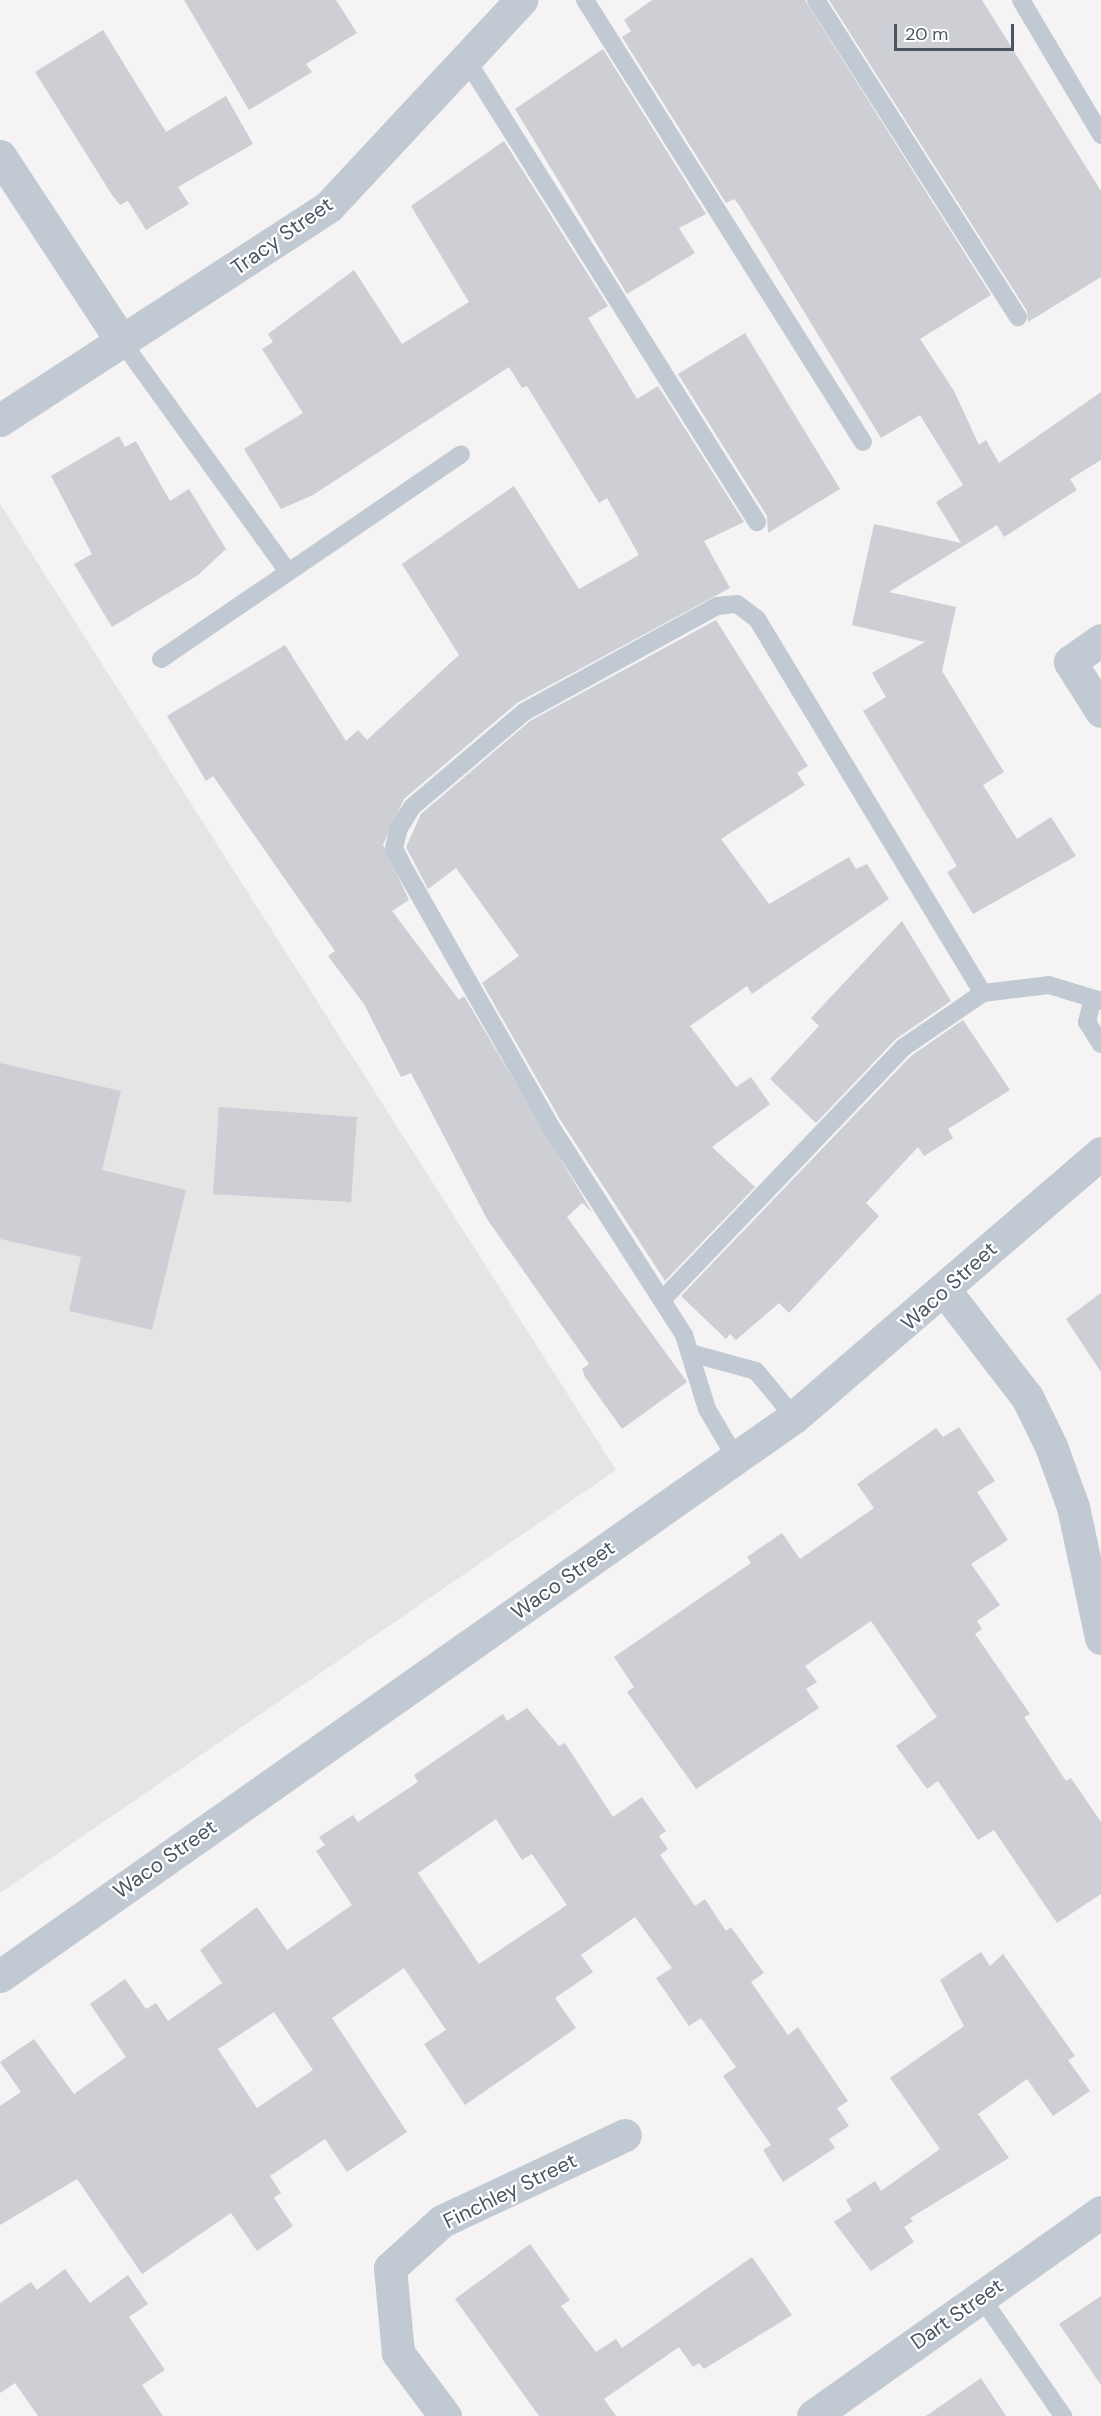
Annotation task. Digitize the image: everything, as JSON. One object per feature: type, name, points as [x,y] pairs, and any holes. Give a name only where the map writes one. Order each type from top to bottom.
[{"type":"street","name":"Tracy Street","points":[[0,420],[123,343],[329,206],[521,0]]},
{"type":"street","points":[[0,156],[123,343]]},
{"type":"street","points":[[1101,640],[1070,662],[1101,711]]},
{"type":"street","name":"Waco Street","points":[[0,1976],[734,1455],[794,1417],[946,1292],[1059,1184],[1101,1153]]},
{"type":"street","points":[[946,1292],[1027,1397],[1051,1446],[1073,1507],[1101,1638]]},
{"type":"street","name":"Finchley Street","points":[[445,2416],[398,2353],[390,2268],[442,2222],[625,2135]]},
{"type":"street","name":"Dart Street","points":[[813,2416],[1101,2212]]},
{"type":"lane","points":[[585,0],[863,442]]},
{"type":"lane","points":[[816,0],[1018,317]]},
{"type":"lane","points":[[1021,0],[1101,135]]},
{"type":"lane","points":[[466,59],[757,522]]},
{"type":"lane","points":[[123,343],[288,572]]},
{"type":"lane","points":[[161,659],[461,454]]},
{"type":"lane","points":[[734,1455],[707,1409],[694,1354],[551,1127],[394,848],[412,807],[524,712],[717,606],[737,604],[757,619],[983,993]]},
{"type":"lane","points":[[662,1300],[904,1047],[983,993],[1049,985],[1096,1001],[1087,1022],[1101,1044]]},
{"type":"lane","points":[[694,1354],[756,1371],[794,1417]]},
{"type":"lane","points":[[981,2297],[1063,2416]]},
{"type":"shaded area","points":[[0,504],[616,1470],[0,1893]]},
{"type":"building","points":[[184,0],[336,0],[357,33],[306,64],[312,72],[249,110]]},
{"type":"building","points":[[652,0],[805,0],[991,295],[920,339],[954,391],[979,445],[986,440],[999,463],[1101,392],[1101,460],[1070,479],[1077,490],[1004,537],[997,525],[889,592],[956,607],[942,671],[1004,772],[983,785],[1017,839],[1051,817],[1076,856],[973,914],[947,872],[957,866],[863,711],[886,697],[872,673],[925,642],[852,625],[874,524],[961,543],[936,502],[963,485],[920,415],[881,438],[739,205],[734,199],[726,203],[622,37],[631,31],[624,20]]},
{"type":"building","points":[[829,0],[982,0],[1101,191],[1101,277],[1028,322],[1027,311]]},
{"type":"building","points":[[103,30],[166,132],[226,96],[253,144],[178,187],[189,204],[146,230],[128,201],[120,205],[112,195],[35,72]]},
{"type":"building","points":[[603,49],[706,214],[679,228],[695,253],[627,294],[515,109]]},
{"type":"building","points":[[504,141],[608,306],[588,318],[637,399],[658,386],[744,522],[704,541],[730,588],[517,703],[404,799],[383,845],[409,900],[392,911],[459,1000],[464,996],[592,1212],[582,1203],[567,1217],[687,1382],[622,1429],[585,1377],[582,1369],[589,1364],[487,1219],[411,1073],[401,1077],[364,1004],[328,956],[335,951],[213,776],[206,781],[167,716],[285,645],[346,741],[358,730],[367,740],[459,655],[402,564],[514,486],[579,589],[639,555],[607,498],[599,503],[527,386],[522,388],[509,367],[313,495],[281,509],[244,449],[303,413],[262,349],[273,342],[268,334],[354,270],[402,344],[469,302],[411,206]]},
{"type":"building","points":[[745,333],[840,489],[768,533],[767,516],[678,374]]},
{"type":"building","points":[[119,436],[125,447],[136,441],[170,501],[189,489],[226,549],[198,575],[112,627],[74,564],[92,554],[51,476]]},
{"type":"building","points":[[716,620],[808,766],[797,773],[805,785],[721,839],[769,904],[849,857],[856,869],[867,864],[889,899],[752,994],[747,986],[690,1026],[736,1087],[751,1077],[770,1104],[712,1147],[755,1187],[665,1281],[561,1121],[482,983],[519,956],[456,868],[428,889],[406,847],[421,814],[530,721]]},
{"type":"building","points":[[902,921],[951,1001],[896,1039],[816,1123],[770,1079],[819,1026],[811,1018]]},
{"type":"building","points":[[963,1020],[1010,1090],[948,1129],[953,1138],[924,1156],[918,1147],[866,1203],[879,1216],[789,1313],[779,1303],[736,1340],[730,1334],[726,1339],[681,1296],[911,1056]]},
{"type":"building","points":[[0,1063],[121,1091],[102,1170],[186,1190],[152,1330],[69,1311],[81,1257],[0,1239]]},
{"type":"building","points":[[219,1107],[357,1117],[351,1202],[213,1194]]},
{"type":"building","points":[[1101,1293],[1101,1372],[1066,1319]]},
{"type":"building","points":[[959,1427],[995,1481],[977,1492],[1008,1540],[971,1564],[1000,1605],[977,1621],[982,1629],[975,1634],[1030,1714],[1024,1717],[1066,1781],[1071,1778],[1101,1822],[1101,1894],[1057,1923],[994,1830],[978,1840],[938,1781],[927,1789],[896,1746],[937,1717],[871,1621],[805,1666],[817,1682],[806,1689],[819,1708],[696,1789],[627,1692],[634,1687],[614,1657],[751,1563],[747,1557],[782,1533],[800,1559],[874,1508],[857,1484],[936,1428],[943,1437]]},
{"type":"building","points":[[527,1708],[559,1746],[565,1743],[613,1817],[642,1797],[666,1831],[659,1836],[668,1849],[660,1855],[695,1906],[705,1899],[726,1931],[731,1927],[764,1973],[751,1982],[788,2035],[798,2027],[848,2101],[837,2108],[849,2126],[829,2139],[835,2148],[783,2182],[763,2150],[771,2145],[723,2076],[736,2067],[701,2018],[689,2026],[656,1978],[672,1968],[635,1917],[581,1955],[593,1972],[555,1998],[576,2028],[465,2105],[424,2044],[446,2030],[404,1968],[332,2018],[407,2132],[347,2172],[325,2139],[270,2176],[281,2193],[274,2198],[293,2226],[257,2251],[231,2213],[142,2274],[77,2179],[0,2225],[0,2106],[21,2092],[0,2062],[34,2039],[74,2094],[126,2057],[90,2004],[125,1979],[146,2009],[156,2003],[168,2021],[222,1983],[200,1950],[257,1907],[287,1950],[352,1905],[316,1851],[325,1845],[319,1837],[353,1815],[358,1822],[418,1782],[414,1775],[503,1714],[507,1721]],"holes":[[[496,1819],[522,1860],[532,1854],[567,1905],[479,1964],[418,1873]],[[274,2012],[313,2070],[257,2108],[218,2049]]]},
{"type":"building","points":[[981,1952],[990,1966],[1003,1954],[1075,2056],[1068,2060],[1090,2091],[1053,2116],[1027,2079],[978,2114],[1009,2158],[910,2218],[913,2221],[904,2227],[914,2242],[871,2271],[834,2222],[852,2210],[846,2200],[875,2181],[881,2191],[940,2149],[890,2078],[964,2026],[940,1980]]},
{"type":"building","points":[[530,2244],[570,2300],[561,2306],[596,2352],[616,2339],[622,2348],[752,2257],[792,2315],[704,2369],[699,2363],[693,2367],[679,2347],[604,2399],[616,2416],[539,2416],[455,2299]]},
{"type":"building","points":[[65,2269],[90,2303],[128,2275],[148,2304],[129,2317],[165,2370],[142,2385],[163,2416],[38,2416],[15,2383],[0,2393],[0,2303],[31,2282],[37,2290]]},
{"type":"building","points":[[1101,2296],[1101,2385],[1059,2324]]},
{"type":"building","points":[[981,2378],[1006,2416],[926,2416]]}]
